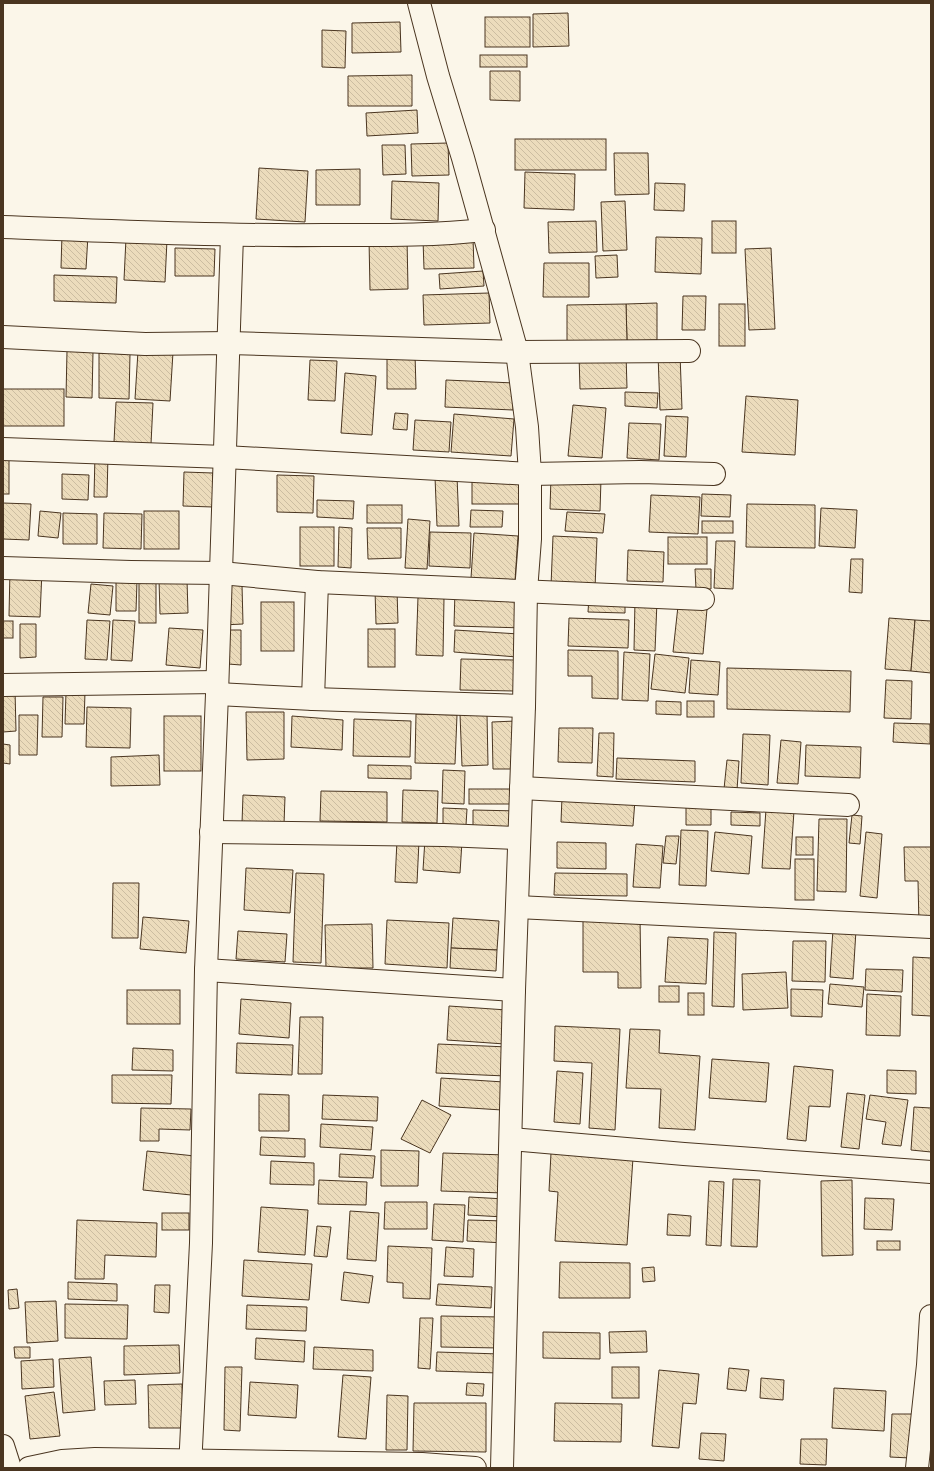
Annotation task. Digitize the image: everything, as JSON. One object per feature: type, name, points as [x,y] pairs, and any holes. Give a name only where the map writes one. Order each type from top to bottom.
[{"type":"street","points":[[419,3],[438,76],[484,230],[517,352],[526,420],[530,474],[530,539],[526,591],[502,1468]]},
{"type":"street","points":[[3,227],[232,236],[360,235],[484,230]]},
{"type":"street","points":[[190,1464],[201,1243],[206,970],[232,236]]},
{"type":"street","points":[[3,337],[145,344],[229,342],[517,352],[689,351]]},
{"type":"street","points":[[3,449],[225,457],[530,474],[640,472],[714,474]]},
{"type":"street","points":[[3,568],[221,573],[317,582],[703,599]]},
{"type":"street","points":[[313,699],[317,582]]},
{"type":"street","points":[[3,685],[217,688],[313,699],[524,706]]},
{"type":"street","points":[[521,788],[848,805]]},
{"type":"street","points":[[211,832],[444,835],[519,838]]},
{"type":"street","points":[[517,907],[931,927]]},
{"type":"street","points":[[206,970],[514,990]]},
{"type":"street","points":[[511,1139],[684,1154],[931,1172]]},
{"type":"street","points":[[917,1468],[928,1365],[931,1316]]},
{"type":"street","points":[[3,1446],[10,1468]]},
{"type":"street","points":[[29,1468],[62,1461],[95,1459],[190,1464],[422,1466],[475,1468]]},
{"type":"building","points":[[568,13],[569,46],[533,47],[533,14]]},
{"type":"building","points":[[485,17],[530,17],[530,47],[485,47]]},
{"type":"building","points":[[400,22],[401,52],[352,53],[352,23]]},
{"type":"building","points":[[322,30],[346,31],[345,68],[322,67]]},
{"type":"building","points":[[480,55],[527,55],[527,67],[480,67]]},
{"type":"building","points":[[490,71],[520,71],[520,101],[490,100]]},
{"type":"building","points":[[412,75],[412,106],[348,106],[348,76]]},
{"type":"building","points":[[417,110],[418,133],[367,136],[366,113]]},
{"type":"building","points":[[515,139],[606,139],[606,170],[515,170]]},
{"type":"building","points":[[448,143],[449,175],[412,176],[411,144]]},
{"type":"building","points":[[382,145],[405,145],[406,174],[383,175]]},
{"type":"building","points":[[614,153],[648,153],[649,194],[615,195]]},
{"type":"building","points":[[259,168],[308,171],[305,222],[256,219]]},
{"type":"building","points":[[360,169],[360,205],[316,205],[316,170]]},
{"type":"building","points":[[525,172],[575,174],[574,210],[524,208]]},
{"type":"building","points":[[392,181],[439,183],[438,221],[391,219]]},
{"type":"building","points":[[655,183],[685,184],[684,211],[654,210]]},
{"type":"building","points":[[625,201],[627,250],[603,251],[601,202]]},
{"type":"building","points":[[596,221],[597,252],[549,253],[548,222]]},
{"type":"building","points":[[712,221],[736,221],[736,253],[712,253]]},
{"type":"building","points":[[62,234],[88,235],[86,269],[61,268]]},
{"type":"building","points":[[656,237],[702,238],[701,274],[655,272]]},
{"type":"building","points":[[126,238],[167,240],[165,282],[124,280]]},
{"type":"building","points":[[407,238],[408,289],[370,290],[369,239]]},
{"type":"building","points":[[473,238],[474,268],[424,269],[423,239]]},
{"type":"building","points":[[175,248],[215,249],[214,276],[175,276]]},
{"type":"building","points":[[771,248],[775,329],[749,330],[745,249]]},
{"type":"building","points":[[617,255],[618,277],[596,278],[595,256]]},
{"type":"building","points":[[544,263],[589,263],[589,297],[543,297]]},
{"type":"building","points":[[483,271],[484,286],[440,289],[439,274]]},
{"type":"building","points":[[54,275],[117,277],[116,303],[54,301]]},
{"type":"building","points":[[489,293],[490,323],[424,325],[423,295]]},
{"type":"building","points":[[683,296],[706,296],[705,330],[682,330]]},
{"type":"building","points":[[657,303],[657,340],[627,341],[626,304]]},
{"type":"building","points":[[626,304],[627,341],[567,342],[567,305]]},
{"type":"building","points":[[719,304],[745,304],[745,346],[719,346]]},
{"type":"building","points":[[67,351],[93,352],[92,398],[66,397]]},
{"type":"building","points":[[138,351],[173,352],[170,401],[135,399]]},
{"type":"building","points":[[99,353],[130,354],[129,399],[99,398]]},
{"type":"building","points":[[415,354],[416,389],[387,389],[387,355]]},
{"type":"building","points":[[626,354],[627,388],[580,389],[579,355]]},
{"type":"building","points":[[658,354],[680,354],[682,409],[660,410]]},
{"type":"building","points":[[310,360],[337,361],[335,401],[308,400]]},
{"type":"building","points":[[345,373],[376,376],[372,435],[341,433]]},
{"type":"building","points":[[446,380],[514,383],[513,410],[445,407]]},
{"type":"building","points":[[3,389],[64,389],[64,426],[3,426]]},
{"type":"building","points":[[625,392],[658,393],[657,408],[625,406]]},
{"type":"building","points":[[746,396],[798,400],[795,455],[742,452]]},
{"type":"building","points":[[116,402],[153,403],[151,444],[114,442]]},
{"type":"building","points":[[573,405],[606,408],[602,458],[568,456]]},
{"type":"building","points":[[395,413],[408,414],[407,430],[393,429]]},
{"type":"building","points":[[454,414],[514,419],[511,456],[451,452]]},
{"type":"building","points":[[666,416],[688,417],[686,457],[664,456]]},
{"type":"building","points":[[415,420],[451,422],[449,452],[413,450]]},
{"type":"building","points":[[629,423],[661,424],[659,460],[627,458]]},
{"type":"building","points":[[95,454],[108,455],[107,497],[94,497]]},
{"type":"building","points":[[3,456],[9,456],[9,494],[3,494]]},
{"type":"building","points":[[184,472],[213,473],[213,507],[183,506]]},
{"type":"building","points":[[62,474],[89,475],[88,500],[62,499]]},
{"type":"building","points":[[277,475],[314,476],[313,513],[277,512]]},
{"type":"building","points":[[457,476],[459,526],[437,526],[435,477]]},
{"type":"building","points":[[472,476],[522,476],[522,504],[472,504]]},
{"type":"building","points":[[551,477],[601,479],[600,511],[550,509]]},
{"type":"building","points":[[702,494],[731,495],[730,517],[701,516]]},
{"type":"building","points":[[651,495],[700,497],[698,534],[649,532]]},
{"type":"building","points":[[317,500],[354,501],[353,519],[317,517]]},
{"type":"building","points":[[3,503],[31,504],[29,540],[3,539]]},
{"type":"building","points":[[747,504],[815,505],[815,548],[746,547]]},
{"type":"building","points":[[367,505],[402,505],[402,523],[367,523]]},
{"type":"building","points":[[821,508],[857,510],[855,548],[819,546]]},
{"type":"building","points":[[471,510],[503,511],[502,527],[470,527]]},
{"type":"building","points":[[40,511],[61,513],[58,538],[38,536]]},
{"type":"building","points":[[144,511],[179,511],[179,549],[144,549]]},
{"type":"building","points":[[567,512],[605,514],[603,533],[565,531]]},
{"type":"building","points":[[63,513],[97,514],[97,544],[63,544]]},
{"type":"building","points":[[104,513],[142,514],[141,549],[103,548]]},
{"type":"building","points":[[408,519],[430,521],[427,569],[405,568]]},
{"type":"building","points":[[702,521],[733,521],[733,533],[702,533]]},
{"type":"building","points":[[300,527],[334,527],[334,566],[300,566]]},
{"type":"building","points":[[339,527],[352,528],[351,568],[338,567]]},
{"type":"building","points":[[367,528],[401,528],[401,558],[368,559]]},
{"type":"building","points":[[430,532],[471,533],[470,568],[429,566]]},
{"type":"building","points":[[474,533],[518,536],[515,581],[471,578]]},
{"type":"building","points":[[553,536],[597,538],[595,588],[551,586]]},
{"type":"building","points":[[668,537],[707,537],[707,564],[668,564]]},
{"type":"building","points":[[716,541],[735,541],[733,589],[714,588]]},
{"type":"building","points":[[628,550],[664,552],[663,582],[627,581]]},
{"type":"building","points":[[851,559],[863,559],[862,593],[849,592]]},
{"type":"building","points":[[10,569],[42,570],[40,617],[9,616]]},
{"type":"building","points":[[695,569],[711,569],[711,589],[696,589]]},
{"type":"building","points":[[139,580],[156,580],[156,623],[139,623]]},
{"type":"building","points":[[159,580],[187,580],[188,613],[160,614]]},
{"type":"building","points":[[116,581],[137,581],[136,611],[116,611]]},
{"type":"building","points":[[91,584],[113,586],[110,615],[88,613]]},
{"type":"building","points":[[242,585],[243,624],[222,625],[221,586]]},
{"type":"building","points":[[375,590],[397,590],[398,623],[376,624]]},
{"type":"building","points":[[455,591],[525,594],[524,628],[454,626]]},
{"type":"building","points":[[418,597],[444,598],[443,656],[416,655]]},
{"type":"building","points":[[589,597],[625,598],[625,613],[588,612]]},
{"type":"building","points":[[635,600],[657,601],[655,651],[634,650]]},
{"type":"building","points":[[261,602],[294,602],[294,651],[261,651]]},
{"type":"building","points":[[678,606],[707,609],[703,654],[673,652]]},
{"type":"building","points":[[569,618],[629,620],[628,648],[568,646]]},
{"type":"building","points":[[889,618],[915,620],[911,671],[885,669]]},
{"type":"building","points":[[87,620],[110,621],[107,660],[85,659]]},
{"type":"building","points":[[113,620],[135,621],[132,661],[111,660]]},
{"type":"building","points":[[915,620],[931,621],[931,673],[911,671]]},
{"type":"building","points":[[3,621],[13,621],[13,638],[3,638]]},
{"type":"building","points":[[20,624],[36,624],[36,657],[20,658]]},
{"type":"building","points":[[169,628],[203,630],[200,668],[166,665]]},
{"type":"building","points":[[368,629],[395,629],[395,667],[368,667]]},
{"type":"building","points":[[230,630],[241,630],[241,665],[228,664]]},
{"type":"building","points":[[455,630],[519,634],[517,657],[454,652]]},
{"type":"building","points":[[568,650],[618,651],[618,699],[592,698],[592,676],[568,676]]},
{"type":"building","points":[[624,652],[650,654],[648,701],[622,700]]},
{"type":"building","points":[[655,654],[689,658],[685,693],[651,689]]},
{"type":"building","points":[[461,659],[514,660],[514,691],[460,690]]},
{"type":"building","points":[[691,660],[720,662],[718,695],[689,693]]},
{"type":"building","points":[[727,668],[851,671],[850,712],[727,709]]},
{"type":"building","points":[[886,680],[912,681],[911,719],[884,718]]},
{"type":"building","points":[[3,690],[15,690],[16,731],[3,732]]},
{"type":"building","points":[[66,692],[85,692],[84,724],[65,724]]},
{"type":"building","points":[[43,697],[63,697],[62,737],[42,737]]},
{"type":"building","points":[[656,701],[681,702],[681,715],[656,714]]},
{"type":"building","points":[[687,701],[714,701],[714,717],[687,717]]},
{"type":"building","points":[[87,707],[131,708],[130,748],[86,747]]},
{"type":"building","points":[[246,712],[284,712],[284,759],[247,760]]},
{"type":"building","points":[[416,714],[457,715],[455,764],[415,763]]},
{"type":"building","points":[[460,714],[487,714],[488,765],[462,766]]},
{"type":"building","points":[[19,715],[38,715],[37,755],[19,755]]},
{"type":"building","points":[[164,716],[201,716],[201,771],[164,771]]},
{"type":"building","points":[[292,716],[343,720],[342,750],[291,747]]},
{"type":"building","points":[[354,719],[411,721],[410,757],[353,756]]},
{"type":"building","points":[[516,721],[516,769],[493,769],[492,722]]},
{"type":"building","points":[[894,723],[930,724],[930,744],[893,742]]},
{"type":"building","points":[[559,728],[593,728],[592,763],[558,762]]},
{"type":"building","points":[[599,733],[614,733],[613,777],[597,776]]},
{"type":"building","points":[[743,734],[770,735],[768,785],[741,783]]},
{"type":"building","points":[[781,740],[801,742],[798,784],[777,783]]},
{"type":"building","points":[[3,744],[10,745],[10,764],[3,763]]},
{"type":"building","points":[[806,745],[861,747],[860,778],[805,776]]},
{"type":"building","points":[[159,755],[160,785],[111,786],[111,757]]},
{"type":"building","points":[[617,758],[695,761],[695,782],[616,779]]},
{"type":"building","points":[[727,760],[739,761],[737,790],[724,789]]},
{"type":"building","points":[[368,765],[411,766],[411,779],[368,778]]},
{"type":"building","points":[[443,770],[465,771],[464,804],[442,803]]},
{"type":"building","points":[[469,789],[518,789],[518,804],[469,804]]},
{"type":"building","points":[[403,790],[438,791],[437,823],[402,822]]},
{"type":"building","points":[[321,791],[387,792],[387,822],[320,821]]},
{"type":"building","points":[[243,795],[285,797],[284,824],[242,823]]},
{"type":"building","points":[[562,797],[635,800],[633,826],[561,822]]},
{"type":"building","points":[[686,807],[711,808],[711,825],[686,825]]},
{"type":"building","points":[[443,808],[467,809],[466,825],[443,824]]},
{"type":"building","points":[[766,809],[794,811],[790,869],[762,868]]},
{"type":"building","points":[[473,810],[519,811],[519,827],[473,827]]},
{"type":"building","points":[[731,812],[760,813],[760,826],[731,825]]},
{"type":"building","points":[[852,815],[862,816],[860,844],[849,843]]},
{"type":"building","points":[[819,819],[847,819],[846,892],[817,891]]},
{"type":"building","points":[[681,830],[708,831],[706,886],[679,885]]},
{"type":"building","points":[[715,832],[752,836],[749,874],[711,871]]},
{"type":"building","points":[[866,832],[882,834],[877,898],[860,896]]},
{"type":"building","points":[[666,836],[679,836],[676,864],[663,863]]},
{"type":"building","points":[[796,837],[813,837],[813,855],[796,855]]},
{"type":"building","points":[[425,839],[462,841],[460,873],[423,870]]},
{"type":"building","points":[[397,840],[419,841],[417,883],[395,882]]},
{"type":"building","points":[[557,842],[606,843],[606,869],[557,868]]},
{"type":"building","points":[[636,844],[663,846],[660,888],[633,887]]},
{"type":"building","points":[[904,847],[931,847],[931,925],[919,926],[918,881],[905,881]]},
{"type":"building","points":[[795,859],[814,859],[814,900],[795,900]]},
{"type":"building","points":[[246,868],[293,870],[290,913],[244,910]]},
{"type":"building","points":[[296,873],[324,874],[321,963],[293,962]]},
{"type":"building","points":[[555,873],[627,874],[627,896],[554,895]]},
{"type":"building","points":[[113,883],[139,883],[138,938],[112,938]]},
{"type":"building","points":[[143,917],[189,921],[186,953],[140,949]]},
{"type":"building","points":[[640,917],[641,988],[618,988],[618,972],[583,972],[583,919]]},
{"type":"building","points":[[453,918],[499,921],[497,950],[451,948]]},
{"type":"building","points":[[387,920],[449,923],[447,968],[385,964]]},
{"type":"building","points":[[372,924],[373,968],[326,968],[325,925]]},
{"type":"building","points":[[833,929],[856,930],[853,979],[830,977]]},
{"type":"building","points":[[238,931],[287,934],[285,962],[236,959]]},
{"type":"building","points":[[714,932],[736,933],[734,1007],[712,1006]]},
{"type":"building","points":[[668,937],[708,939],[706,984],[665,982]]},
{"type":"building","points":[[793,941],[826,941],[825,982],[792,981]]},
{"type":"building","points":[[451,948],[497,950],[496,971],[450,968]]},
{"type":"building","points":[[913,957],[931,958],[931,1016],[912,1015]]},
{"type":"building","points":[[866,969],[903,970],[902,992],[865,990]]},
{"type":"building","points":[[786,972],[788,1008],[743,1010],[742,974]]},
{"type":"building","points":[[830,984],[864,987],[862,1007],[828,1004]]},
{"type":"building","points":[[659,986],[679,986],[679,1002],[659,1002]]},
{"type":"building","points":[[791,989],[823,990],[822,1017],[791,1016]]},
{"type":"building","points":[[127,990],[180,990],[180,1024],[127,1024]]},
{"type":"building","points":[[688,993],[704,993],[704,1015],[688,1015]]},
{"type":"building","points":[[867,994],[901,996],[900,1036],[866,1035]]},
{"type":"building","points":[[241,999],[291,1003],[289,1038],[239,1034]]},
{"type":"building","points":[[449,1006],[507,1010],[505,1044],[447,1040]]},
{"type":"building","points":[[300,1017],[323,1017],[322,1074],[298,1074]]},
{"type":"building","points":[[555,1026],[620,1029],[615,1130],[589,1128],[592,1063],[554,1061]]},
{"type":"building","points":[[630,1029],[660,1030],[659,1053],[700,1056],[695,1130],[659,1128],[661,1089],[626,1088]]},
{"type":"building","points":[[237,1043],[293,1045],[292,1075],[236,1073]]},
{"type":"building","points":[[438,1044],[508,1047],[506,1076],[436,1073]]},
{"type":"building","points":[[133,1048],[173,1050],[173,1071],[132,1070]]},
{"type":"building","points":[[712,1059],[769,1063],[766,1102],[709,1098]]},
{"type":"building","points":[[794,1066],[833,1070],[830,1107],[809,1106],[806,1141],[787,1139]]},
{"type":"building","points":[[887,1070],[916,1071],[916,1094],[887,1093]]},
{"type":"building","points":[[557,1071],[583,1073],[580,1124],[554,1122]]},
{"type":"building","points":[[112,1075],[172,1075],[171,1104],[112,1103]]},
{"type":"building","points":[[441,1078],[504,1082],[502,1110],[439,1106]]},
{"type":"building","points":[[847,1093],[865,1095],[859,1149],[841,1147]]},
{"type":"building","points":[[259,1094],[289,1095],[289,1131],[259,1131]]},
{"type":"building","points":[[323,1095],[378,1097],[377,1121],[322,1119]]},
{"type":"building","points":[[870,1095],[908,1100],[901,1146],[882,1144],[886,1122],[866,1119]]},
{"type":"building","points":[[422,1100],[451,1115],[430,1153],[401,1139]]},
{"type":"building","points":[[914,1107],[931,1108],[931,1152],[911,1150]]},
{"type":"building","points":[[141,1108],[191,1109],[190,1130],[159,1129],[159,1141],[140,1141]]},
{"type":"building","points":[[321,1124],[373,1127],[371,1150],[320,1147]]},
{"type":"building","points":[[261,1137],[305,1139],[305,1157],[260,1155]]},
{"type":"building","points":[[381,1150],[419,1151],[418,1186],[381,1186]]},
{"type":"building","points":[[147,1151],[195,1156],[191,1195],[143,1190]]},
{"type":"building","points":[[443,1153],[506,1155],[504,1193],[441,1191]]},
{"type":"building","points":[[551,1153],[633,1158],[627,1245],[555,1241],[558,1192],[549,1191]]},
{"type":"building","points":[[340,1154],[375,1156],[373,1178],[339,1177]]},
{"type":"building","points":[[271,1161],[314,1163],[314,1185],[270,1184]]},
{"type":"building","points":[[733,1179],[760,1180],[757,1247],[731,1246]]},
{"type":"building","points":[[319,1180],[367,1182],[366,1205],[318,1204]]},
{"type":"building","points":[[852,1180],[853,1255],[822,1256],[821,1181]]},
{"type":"building","points":[[709,1181],[724,1182],[721,1246],[706,1245]]},
{"type":"building","points":[[469,1197],[505,1199],[504,1217],[468,1215]]},
{"type":"building","points":[[865,1198],[894,1199],[892,1230],[864,1229]]},
{"type":"building","points":[[385,1202],[427,1202],[427,1229],[384,1229]]},
{"type":"building","points":[[434,1204],[465,1205],[463,1242],[432,1240]]},
{"type":"building","points":[[261,1207],[308,1210],[305,1255],[258,1252]]},
{"type":"building","points":[[350,1211],[379,1213],[376,1261],[347,1259]]},
{"type":"building","points":[[162,1213],[189,1213],[189,1230],[162,1230]]},
{"type":"building","points":[[668,1214],[691,1216],[690,1236],[667,1235]]},
{"type":"building","points":[[77,1220],[157,1223],[156,1257],[105,1255],[104,1279],[75,1279]]},
{"type":"building","points":[[468,1220],[506,1221],[505,1243],[467,1241]]},
{"type":"building","points":[[317,1226],[331,1227],[327,1257],[314,1256]]},
{"type":"building","points":[[877,1241],[900,1241],[900,1250],[877,1250]]},
{"type":"building","points":[[388,1246],[432,1248],[430,1299],[403,1298],[403,1283],[387,1282]]},
{"type":"building","points":[[446,1247],[474,1249],[473,1277],[444,1276]]},
{"type":"building","points":[[244,1260],[312,1264],[309,1300],[242,1296]]},
{"type":"building","points":[[560,1262],[630,1263],[630,1298],[559,1298]]},
{"type":"building","points":[[654,1267],[655,1281],[643,1282],[642,1268]]},
{"type":"building","points":[[344,1272],[373,1276],[369,1303],[341,1300]]},
{"type":"building","points":[[68,1282],[117,1284],[117,1301],[68,1299]]},
{"type":"building","points":[[438,1284],[492,1287],[491,1308],[436,1305]]},
{"type":"building","points":[[155,1285],[170,1285],[169,1313],[154,1312]]},
{"type":"building","points":[[17,1289],[19,1308],[9,1309],[8,1290]]},
{"type":"building","points":[[56,1301],[58,1341],[27,1343],[25,1302]]},
{"type":"building","points":[[65,1304],[128,1305],[127,1339],[65,1338]]},
{"type":"building","points":[[247,1305],[307,1307],[306,1331],[246,1329]]},
{"type":"building","points":[[441,1316],[501,1317],[500,1348],[441,1347]]},
{"type":"building","points":[[420,1318],[433,1318],[430,1369],[418,1368]]},
{"type":"building","points":[[646,1331],[647,1352],[610,1353],[609,1332]]},
{"type":"building","points":[[543,1332],[600,1333],[600,1359],[543,1358]]},
{"type":"building","points":[[256,1338],[305,1341],[304,1362],[255,1359]]},
{"type":"building","points":[[179,1345],[180,1373],[124,1375],[124,1346]]},
{"type":"building","points":[[14,1347],[30,1347],[30,1358],[15,1358]]},
{"type":"building","points":[[314,1347],[373,1350],[373,1371],[313,1369]]},
{"type":"building","points":[[437,1352],[500,1354],[499,1373],[436,1371]]},
{"type":"building","points":[[91,1357],[95,1410],[63,1413],[59,1359]]},
{"type":"building","points":[[53,1359],[54,1387],[22,1389],[21,1361]]},
{"type":"building","points":[[225,1367],[242,1367],[240,1431],[224,1430]]},
{"type":"building","points":[[612,1367],[639,1367],[639,1398],[612,1398]]},
{"type":"building","points":[[729,1368],[749,1370],[746,1391],[727,1389]]},
{"type":"building","points":[[659,1370],[699,1374],[696,1404],[683,1403],[679,1448],[652,1446]]},
{"type":"building","points":[[343,1375],[371,1377],[366,1439],[338,1437]]},
{"type":"building","points":[[761,1378],[784,1380],[783,1400],[760,1398]]},
{"type":"building","points":[[135,1380],[136,1404],[105,1405],[104,1381]]},
{"type":"building","points":[[250,1382],[298,1385],[296,1418],[248,1415]]},
{"type":"building","points":[[467,1383],[484,1384],[483,1396],[466,1395]]},
{"type":"building","points":[[182,1384],[183,1428],[149,1428],[148,1385]]},
{"type":"building","points":[[834,1388],[886,1391],[884,1431],[832,1428]]},
{"type":"building","points":[[54,1392],[60,1436],[30,1439],[25,1396]]},
{"type":"building","points":[[387,1395],[408,1396],[407,1450],[386,1450]]},
{"type":"building","points":[[414,1403],[486,1403],[486,1452],[413,1451]]},
{"type":"building","points":[[555,1403],[622,1404],[621,1442],[554,1441]]},
{"type":"building","points":[[892,1414],[912,1414],[910,1458],[890,1457]]},
{"type":"building","points":[[701,1433],[726,1434],[724,1461],[699,1459]]},
{"type":"building","points":[[801,1439],[827,1439],[826,1465],[800,1464]]}]
